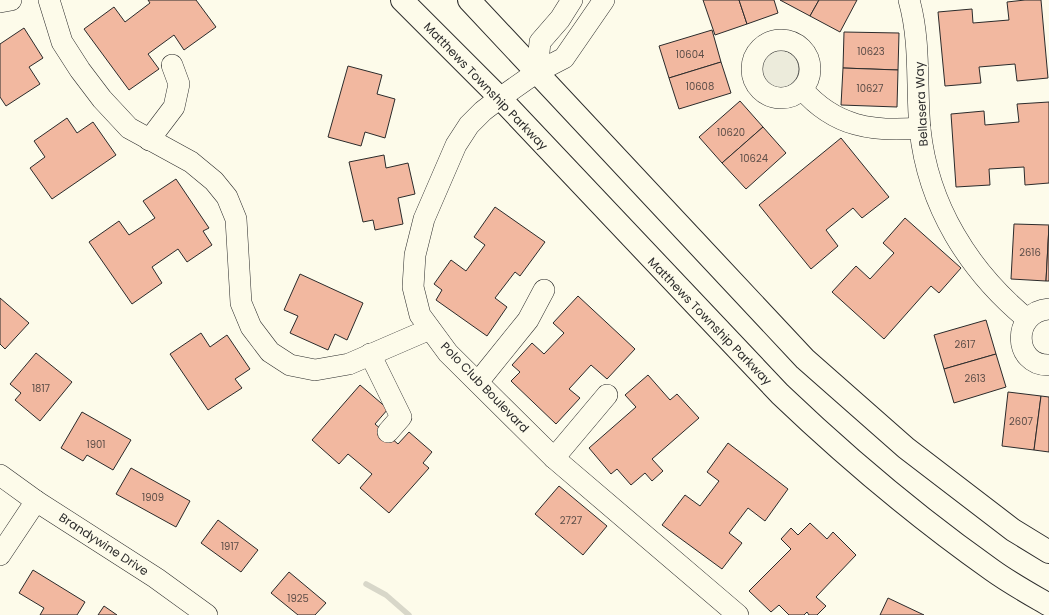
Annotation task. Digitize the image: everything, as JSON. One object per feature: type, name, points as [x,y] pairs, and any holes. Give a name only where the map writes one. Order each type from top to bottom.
[{"type":"main road","name":"Matthews Township Parkway","points":[[402,0],[500,98],[769,383],[828,440],[882,486],[993,571],[1049,605]]},
{"type":"main road","points":[[469,0],[805,359],[906,448],[1013,530],[1049,552]]},
{"type":"street","points":[[0,2],[11,0]]},
{"type":"street","points":[[49,0],[62,42],[102,100],[129,128],[149,140],[169,148],[191,162],[214,180],[227,197],[236,219],[241,303],[251,327],[270,352],[290,365],[315,370],[349,364],[430,329]]},
{"type":"street","points":[[537,72],[540,42],[560,19],[572,0]]},
{"type":"street","name":"Polo Club Boulevard","points":[[604,0],[564,58],[537,72],[483,110],[456,145],[424,219],[416,255],[413,287],[420,315],[448,353],[554,458],[738,615]]},
{"type":"street","name":"Bellasera Way","points":[[909,0],[918,46],[920,128],[929,176],[952,233],[963,250],[988,282],[1027,320]]},
{"type":"street","points":[[149,140],[174,107],[179,84],[172,65]]},
{"type":"street","points":[[802,89],[812,101],[828,112],[856,125],[870,129],[894,130],[920,128]]},
{"type":"street","points":[[478,382],[528,320],[544,290]]},
{"type":"street","points":[[1049,309],[1042,310],[1027,320],[1022,328],[1021,338],[1022,348],[1028,356],[1036,362],[1049,365]]},
{"type":"street","points":[[370,354],[401,416],[388,432]]},
{"type":"street","points":[[554,458],[607,395]]},
{"type":"street","name":"Brandywine Drive","points":[[0,475],[36,501],[156,578],[207,615]]},
{"type":"street","points":[[0,555],[36,501]]},
{"type":"shaded area","points":[[780,50],[790,53],[796,59],[799,69],[796,79],[790,85],[780,88],[770,85],[764,79],[761,69],[764,59],[770,53]]},
{"type":"building","points":[[148,0],[196,0],[216,27],[184,50],[174,35],[148,54],[159,69],[129,90],[84,29],[114,7],[125,22],[150,3]]},
{"type":"building","points":[[703,0],[739,0],[747,24],[715,35]]},
{"type":"building","points":[[739,0],[774,0],[778,13],[747,24]]},
{"type":"building","points":[[780,0],[819,0],[810,16]]},
{"type":"building","points":[[819,0],[857,0],[840,32],[810,16]]},
{"type":"building","points":[[1041,0],[1048,78],[1017,81],[1015,64],[979,67],[981,83],[945,86],[938,12],[972,9],[973,23],[1009,20],[1007,2]]},
{"type":"building","points":[[24,28],[43,58],[29,67],[40,84],[6,106],[0,97],[0,44]]},
{"type":"building","points":[[712,30],[721,62],[669,78],[659,46]]},
{"type":"building","points":[[844,32],[899,33],[898,70],[843,68]]},
{"type":"building","points":[[721,62],[731,93],[679,109],[669,78]]},
{"type":"building","points":[[348,66],[382,75],[377,94],[395,99],[385,138],[365,132],[361,146],[328,137]]},
{"type":"building","points":[[843,68],[898,70],[897,107],[841,105]]},
{"type":"building","points":[[740,101],[763,127],[722,163],[699,137]]},
{"type":"building","points":[[1049,102],[1049,183],[1025,185],[1024,167],[989,169],[990,185],[956,187],[951,114],[984,111],[985,125],[1019,122],[1017,104]]},
{"type":"building","points":[[67,118],[77,133],[93,122],[116,155],[52,199],[30,168],[45,157],[34,141]]},
{"type":"building","points":[[763,127],[786,153],[746,189],[722,163]]},
{"type":"building","points":[[841,138],[889,197],[862,218],[853,208],[826,230],[838,246],[811,269],[759,205]]},
{"type":"building","points":[[384,155],[386,168],[408,163],[415,194],[398,198],[403,224],[375,230],[373,220],[363,222],[349,162]]},
{"type":"building","points":[[176,179],[209,228],[203,231],[212,245],[187,262],[178,249],[152,267],[162,283],[132,304],[89,242],[119,221],[129,235],[155,218],[143,201]]},
{"type":"building","points":[[495,207],[545,242],[520,276],[515,272],[495,298],[507,307],[487,336],[436,300],[442,290],[434,284],[451,260],[466,271],[485,245],[474,237]]},
{"type":"building","points":[[905,218],[961,268],[939,293],[931,286],[884,339],[832,292],[856,266],[870,279],[894,253],[883,243]]},
{"type":"building","points":[[1014,224],[1049,225],[1046,281],[1011,279]]},
{"type":"building","points":[[1049,226],[1049,281],[1046,281]]},
{"type":"building","points":[[300,274],[363,303],[347,340],[335,334],[328,350],[290,333],[298,316],[284,310]]},
{"type":"building","points":[[578,296],[635,349],[607,379],[591,365],[569,389],[580,398],[556,424],[511,381],[520,372],[512,365],[532,343],[544,354],[564,333],[553,323]]},
{"type":"building","points":[[0,298],[29,323],[5,349],[0,344]]},
{"type":"building","points":[[986,320],[996,354],[944,369],[934,335]]},
{"type":"building","points":[[201,333],[210,347],[227,335],[250,369],[235,379],[242,388],[208,410],[170,354]]},
{"type":"building","points":[[36,353],[72,382],[40,421],[15,400],[21,393],[10,384]]},
{"type":"building","points":[[996,354],[1006,387],[954,403],[944,369]]},
{"type":"building","points":[[648,375],[670,400],[677,394],[699,418],[652,459],[663,471],[652,481],[645,473],[631,485],[617,469],[611,474],[589,448],[636,407],[625,395]]},
{"type":"building","points":[[360,385],[388,409],[375,424],[398,444],[409,432],[432,452],[423,463],[429,468],[389,513],[360,488],[372,474],[348,454],[339,464],[312,440]]},
{"type":"building","points":[[1008,392],[1041,396],[1034,450],[1002,446]]},
{"type":"building","points":[[1041,396],[1049,397],[1049,452],[1034,450]]},
{"type":"building","points":[[82,412],[131,440],[113,470],[87,455],[83,461],[61,448]]},
{"type":"building","points":[[728,443],[788,489],[765,521],[748,508],[729,533],[742,543],[722,569],[662,525],[685,495],[700,506],[719,481],[707,472]]},
{"type":"building","points":[[131,468],[190,501],[176,527],[116,494]]},
{"type":"building","points":[[559,486],[607,526],[583,555],[535,514]]},
{"type":"building","points":[[218,520],[258,550],[241,572],[201,543]]},
{"type":"building","points":[[810,523],[827,539],[833,532],[856,555],[816,597],[826,606],[817,615],[809,615],[807,612],[804,615],[789,615],[779,605],[771,612],[749,591],[791,549],[781,539],[791,528],[798,535]]},
{"type":"building","points":[[33,570],[85,602],[77,615],[40,615],[44,608],[19,593]]},
{"type":"building","points":[[289,572],[326,603],[315,615],[298,615],[271,593]]},
{"type":"building","points":[[888,598],[924,615],[880,615]]},
{"type":"building","points":[[104,606],[117,615],[98,615]]},
{"type":"waterway","points":[[366,584],[386,595],[409,615]]}]
